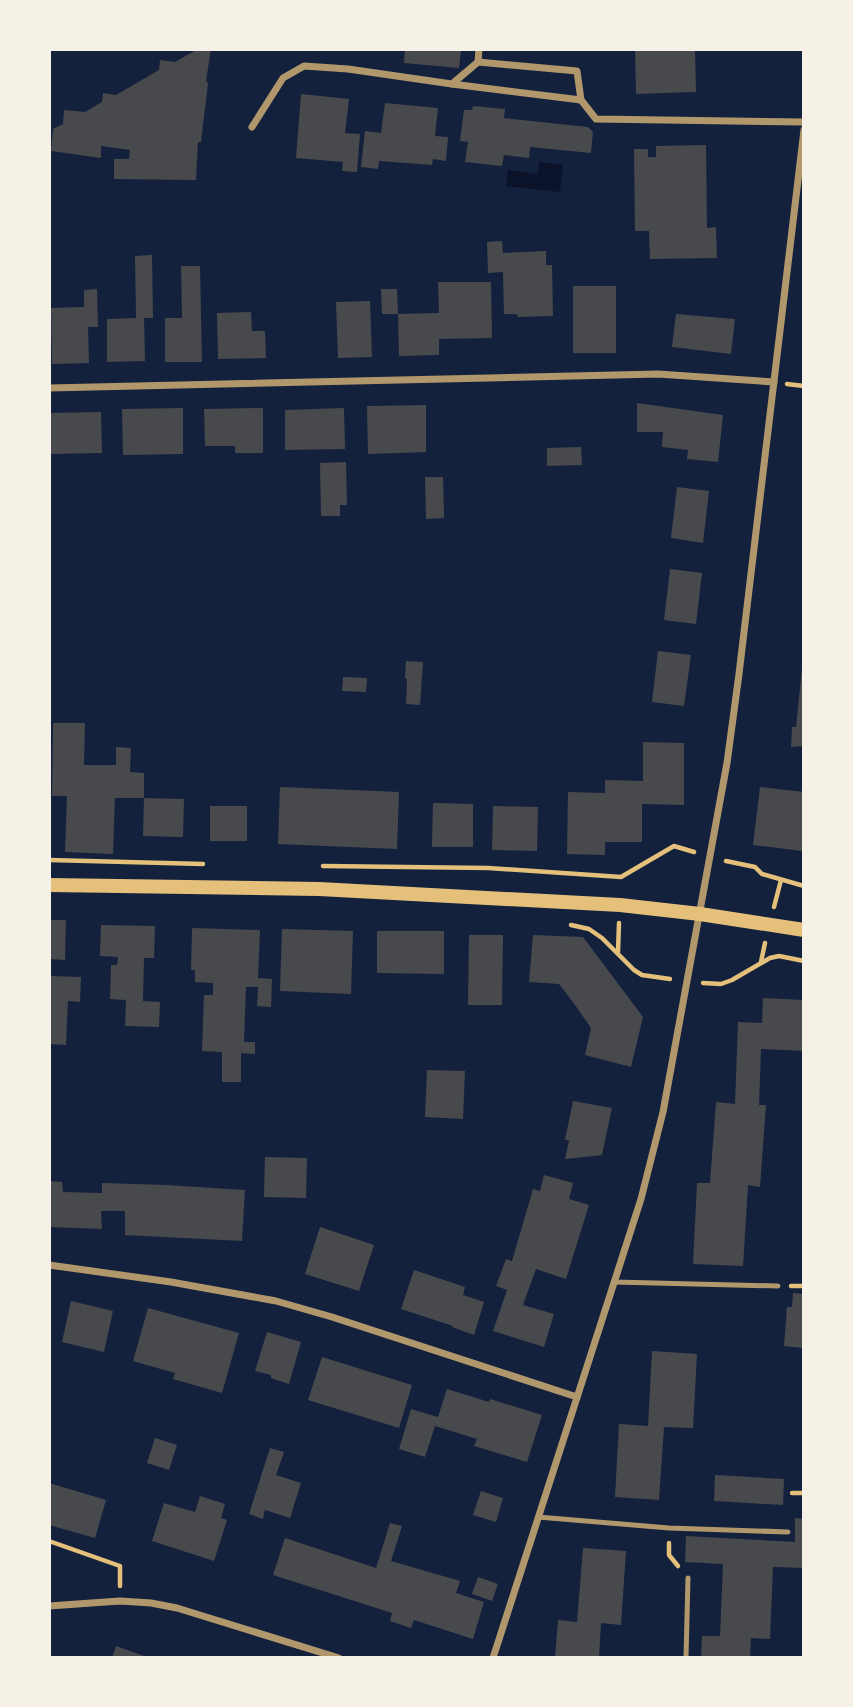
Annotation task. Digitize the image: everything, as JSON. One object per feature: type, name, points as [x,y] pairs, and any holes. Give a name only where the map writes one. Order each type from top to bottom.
[{"type":"main road","points":[[49,885],[319,889],[620,905],[804,930]]},
{"type":"street","points":[[452,85],[478,62],[480,49]]},
{"type":"street","points":[[478,62],[577,71],[581,100],[596,119],[804,122]]},
{"type":"street","points":[[253,127],[283,78],[304,66],[348,69],[452,85],[581,100]]},
{"type":"street","points":[[493,1658],[641,1199],[663,1112],[727,763],[804,130]]},
{"type":"street","points":[[49,388],[658,374],[774,382]]},
{"type":"street","points":[[49,1265],[171,1282],[276,1301],[577,1397]]},
{"type":"street","points":[[49,1606],[120,1601],[151,1603],[177,1608],[339,1658]]},
{"type":"lane","points":[[614,1282],[778,1286]]},
{"type":"lane","points":[[538,1517],[669,1528],[788,1532]]},
{"type":"lane","points":[[686,1658],[688,1578]]},
{"type":"path","points":[[317,866],[488,868],[621,877],[674,846],[755,867],[762,874],[804,886]]},
{"type":"path","points":[[49,860],[207,864]]},
{"type":"path","points":[[562,925],[589,929],[642,975],[721,984],[770,958],[779,956],[804,961]]},
{"type":"path","points":[[792,1493],[804,1493]]},
{"type":"path","points":[[669,1528],[669,1555],[688,1578]]},
{"type":"path","points":[[49,1541],[120,1566],[120,1601]]},
{"type":"water","points":[[539,162],[563,165],[560,192],[506,186],[508,170],[538,174]]},
{"type":"building","points":[[198,49],[211,49],[201,142],[198,142],[196,180],[114,179],[114,159],[129,159],[130,150],[101,146],[101,158],[51,151],[53,129],[63,124],[64,110],[85,112],[102,102],[103,93],[116,95],[159,70],[160,60],[175,62]]},
{"type":"building","points":[[405,49],[461,49],[459,68],[404,63]]},
{"type":"building","points":[[635,49],[695,49],[696,92],[636,94]]},
{"type":"building","points":[[301,94],[349,99],[345,133],[360,134],[357,172],[342,171],[343,162],[296,158]]},
{"type":"building","points":[[385,103],[438,108],[435,136],[448,137],[446,161],[433,159],[432,165],[379,161],[378,169],[361,167],[365,131],[381,133]]},
{"type":"building","points":[[473,106],[505,109],[504,118],[588,127],[593,132],[591,153],[530,147],[529,158],[504,155],[502,166],[465,162],[468,142],[460,141],[464,110],[472,110]]},
{"type":"building","points":[[706,145],[707,228],[716,227],[717,258],[650,259],[649,231],[635,231],[634,149],[648,149],[648,157],[656,157],[656,146]]},
{"type":"building","points":[[502,241],[503,253],[546,251],[546,265],[552,265],[553,316],[518,317],[517,314],[504,314],[503,272],[488,273],[487,242]]},
{"type":"building","points":[[152,255],[153,318],[144,318],[145,361],[107,362],[107,319],[136,318],[135,256]]},
{"type":"building","points":[[181,266],[200,266],[202,362],[165,362],[165,318],[182,318]]},
{"type":"building","points":[[438,282],[491,282],[492,338],[439,339],[439,355],[399,356],[398,314],[439,313]]},
{"type":"building","points":[[573,286],[616,286],[616,353],[573,353]]},
{"type":"building","points":[[97,289],[98,327],[88,327],[89,363],[52,364],[51,308],[84,307],[84,290]]},
{"type":"building","points":[[381,289],[397,289],[398,314],[382,314]]},
{"type":"building","points":[[370,301],[372,357],[338,358],[336,302]]},
{"type":"building","points":[[251,312],[252,331],[265,331],[266,358],[218,359],[217,313]]},
{"type":"building","points":[[676,314],[735,319],[731,354],[672,347]]},
{"type":"building","points":[[637,403],[723,415],[718,462],[687,459],[688,450],[662,447],[663,432],[637,432]]},
{"type":"building","points":[[426,405],[426,452],[368,454],[367,406]]},
{"type":"building","points":[[183,408],[183,454],[123,455],[122,409]]},
{"type":"building","points":[[263,408],[263,453],[235,453],[235,446],[205,446],[204,409]]},
{"type":"building","points":[[344,408],[345,449],[285,450],[285,410]]},
{"type":"building","points":[[101,412],[102,453],[49,454],[49,413]]},
{"type":"building","points":[[581,447],[582,465],[547,466],[547,448]]},
{"type":"building","points":[[346,462],[347,505],[340,505],[340,516],[321,516],[320,463]]},
{"type":"building","points":[[425,477],[443,477],[444,518],[426,519]]},
{"type":"building","points":[[677,487],[709,491],[703,543],[671,538]]},
{"type":"building","points":[[670,569],[702,573],[696,624],[664,620]]},
{"type":"building","points":[[658,651],[691,655],[684,706],[652,702]]},
{"type":"building","points":[[406,661],[423,662],[420,705],[406,704]]},
{"type":"building","points":[[802,668],[804,746],[791,747],[792,727],[796,727]]},
{"type":"building","points":[[343,677],[367,678],[366,692],[342,691]]},
{"type":"building","points":[[53,723],[85,723],[84,765],[116,765],[116,747],[131,748],[130,772],[144,773],[144,798],[115,798],[113,854],[65,852],[67,796],[52,796]]},
{"type":"building","points":[[643,742],[684,743],[684,805],[642,804],[642,842],[605,842],[605,855],[567,854],[568,792],[605,793],[605,780],[643,781]]},
{"type":"building","points":[[280,787],[399,792],[397,849],[278,844]]},
{"type":"building","points":[[760,787],[804,792],[802,851],[753,845]]},
{"type":"building","points":[[144,798],[184,799],[183,837],[143,836]]},
{"type":"building","points":[[433,803],[473,804],[473,847],[432,847]]},
{"type":"building","points":[[210,806],[247,806],[247,841],[210,841]]},
{"type":"building","points":[[493,806],[538,807],[537,851],[492,850]]},
{"type":"building","points":[[49,920],[66,920],[65,960],[49,959]]},
{"type":"building","points":[[101,925],[155,926],[154,958],[144,958],[143,1001],[160,1002],[159,1027],[125,1026],[126,1000],[110,999],[111,965],[117,965],[118,957],[100,956]]},
{"type":"building","points":[[192,928],[260,930],[258,978],[272,979],[271,1007],[257,1006],[258,987],[246,987],[244,1042],[255,1042],[255,1054],[241,1053],[241,1082],[222,1082],[222,1052],[202,1051],[204,995],[213,995],[213,983],[195,982],[195,970],[191,970]]},
{"type":"building","points":[[282,929],[353,931],[351,994],[280,991]]},
{"type":"building","points":[[377,931],[444,931],[444,974],[377,973]]},
{"type":"building","points":[[469,935],[503,935],[502,1005],[468,1005]]},
{"type":"building","points":[[533,935],[583,937],[643,1017],[631,1067],[585,1055],[591,1028],[559,984],[529,982]]},
{"type":"building","points":[[49,976],[81,977],[80,1002],[68,1001],[66,1045],[49,1044]]},
{"type":"building","points":[[763,998],[804,1000],[804,1051],[761,1049],[759,1105],[766,1105],[760,1187],[748,1185],[743,1266],[693,1264],[697,1183],[710,1183],[716,1102],[735,1104],[738,1022],[762,1023]]},
{"type":"building","points":[[427,1070],[465,1071],[463,1119],[425,1117]]},
{"type":"building","points":[[573,1101],[612,1108],[602,1155],[565,1159],[569,1140],[565,1140]]},
{"type":"building","points":[[265,1157],[307,1158],[306,1198],[264,1197]]},
{"type":"building","points":[[544,1175],[573,1183],[569,1199],[589,1205],[566,1279],[536,1269],[523,1305],[554,1314],[544,1347],[493,1331],[507,1290],[496,1286],[506,1259],[512,1261],[533,1189],[540,1191]]},
{"type":"building","points":[[49,1181],[62,1182],[63,1192],[102,1193],[102,1183],[245,1190],[242,1241],[125,1235],[125,1211],[101,1211],[102,1229],[49,1227]]},
{"type":"building","points":[[320,1227],[374,1245],[359,1291],[305,1274]]},
{"type":"building","points":[[414,1270],[465,1287],[463,1295],[484,1302],[474,1335],[401,1309]]},
{"type":"building","points":[[793,1293],[804,1294],[804,1348],[784,1346],[787,1307],[792,1307]]},
{"type":"building","points":[[71,1301],[113,1311],[104,1352],[62,1342]]},
{"type":"building","points":[[148,1308],[239,1333],[222,1393],[173,1379],[175,1373],[133,1361]]},
{"type":"building","points":[[267,1332],[301,1342],[289,1384],[255,1371]]},
{"type":"building","points":[[652,1351],[697,1354],[693,1428],[664,1427],[659,1500],[615,1497],[619,1424],[648,1426]]},
{"type":"building","points":[[322,1357],[412,1385],[399,1428],[308,1400]]},
{"type":"building","points":[[447,1389],[542,1415],[527,1462],[474,1446],[477,1439],[435,1426],[425,1457],[399,1449],[411,1409],[438,1417]]},
{"type":"building","points":[[155,1438],[177,1445],[169,1470],[147,1463]]},
{"type":"building","points":[[270,1448],[284,1452],[276,1475],[301,1483],[290,1518],[265,1510],[263,1519],[249,1514]]},
{"type":"building","points":[[715,1475],[784,1479],[783,1505],[714,1501]]},
{"type":"building","points":[[49,1483],[106,1500],[95,1538],[49,1525]]},
{"type":"building","points":[[481,1491],[503,1498],[496,1522],[473,1515]]},
{"type":"building","points":[[200,1496],[225,1504],[221,1518],[227,1520],[214,1561],[152,1541],[164,1503],[195,1512]]},
{"type":"building","points":[[795,1518],[804,1519],[804,1568],[773,1567],[770,1639],[751,1638],[750,1658],[701,1658],[702,1636],[720,1636],[723,1564],[685,1562],[686,1536],[795,1542]]},
{"type":"building","points":[[390,1523],[402,1526],[391,1561],[460,1581],[456,1593],[484,1602],[473,1639],[414,1620],[411,1628],[390,1621],[392,1613],[273,1575],[285,1538],[376,1568]]},
{"type":"building","points":[[583,1548],[626,1551],[621,1625],[601,1623],[599,1658],[555,1658],[558,1620],[577,1622]]},
{"type":"building","points":[[478,1577],[498,1584],[492,1601],[472,1594]]},
{"type":"building","points":[[116,1646],[150,1658],[112,1658]]}]
